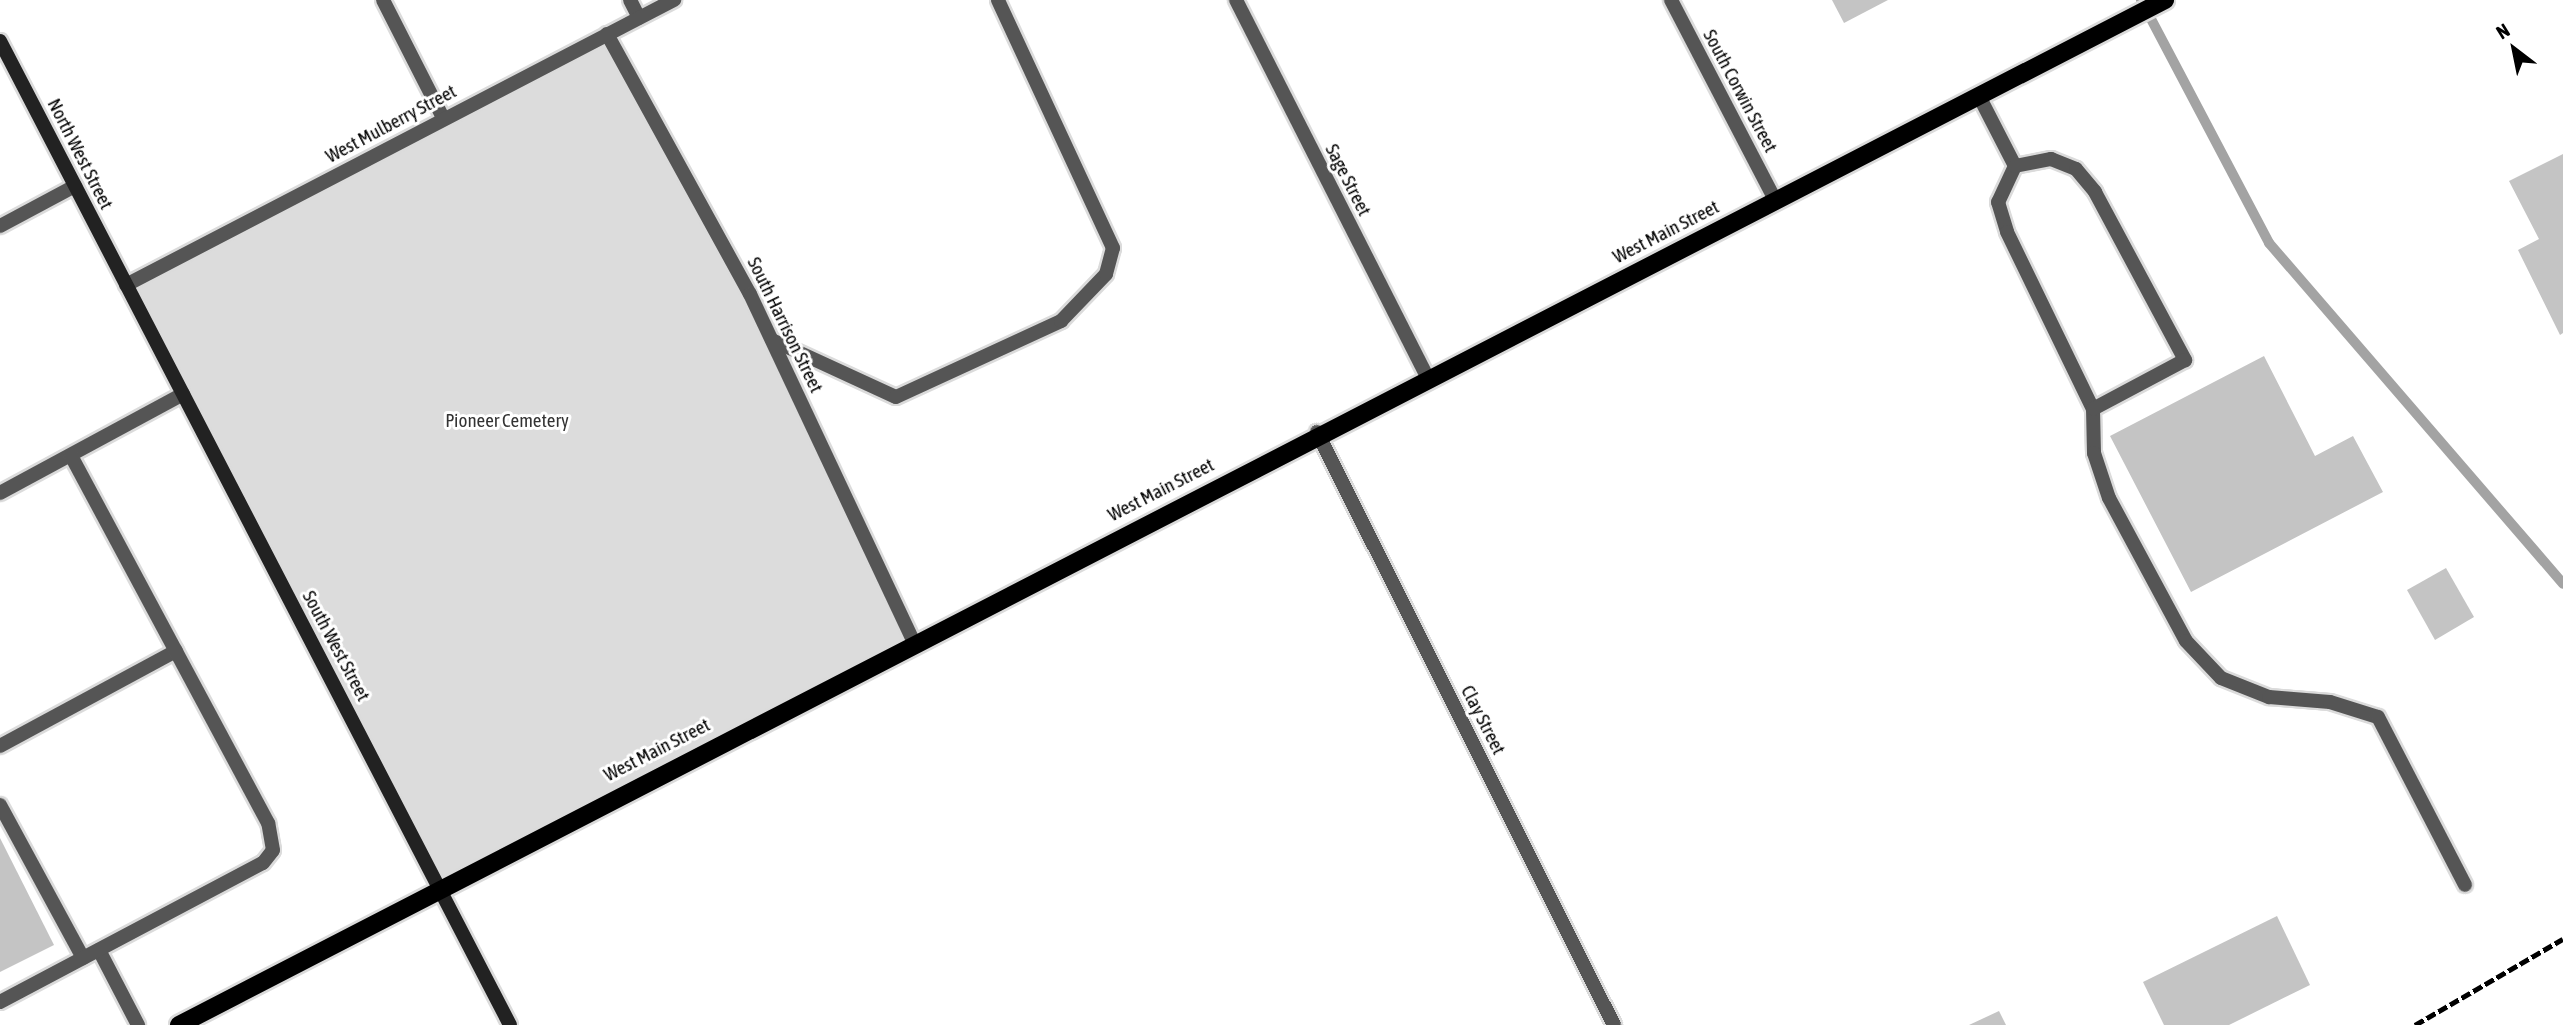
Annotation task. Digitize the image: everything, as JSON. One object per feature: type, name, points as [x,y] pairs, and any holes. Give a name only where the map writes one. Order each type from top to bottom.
[{"type":"main road","name":"West Main Street","points":[[179,1025],[912,641],[2165,0]]},
{"type":"street","points":[[383,0],[443,118]]},
{"type":"street","points":[[630,0],[639,18]]},
{"type":"street","name":"West Mulberry Street","points":[[126,285],[674,0]]},
{"type":"street","points":[[772,340],[852,372],[896,397],[1061,321],[1106,274],[1113,248],[998,0]]},
{"type":"street","name":"Sage Street","points":[[1236,0],[1427,377]]},
{"type":"street","name":"South Corwin Street","points":[[1671,0],[1775,200]]},
{"type":"street","name":"South Harrison Street","points":[[607,34],[772,340],[912,641]]},
{"type":"street","name":"North West Street","points":[[0,41],[126,285]]},
{"type":"street","points":[[1979,96],[2015,166]]},
{"type":"street","points":[[2015,166],[2051,159],[2076,169],[2095,192],[2185,360],[2093,409]]},
{"type":"street","points":[[2015,166],[1998,202],[2007,232],[2093,409],[2094,453],[2109,498],[2186,640],[2221,678],[2269,697],[2330,702],[2378,717],[2465,885]]},
{"type":"street","points":[[0,226],[75,186]]},
{"type":"street","name":"South West Street","points":[[126,285],[510,1025]]},
{"type":"street","points":[[0,494],[183,394]]},
{"type":"street","name":"Clay Street","points":[[1317,432],[1614,1025]]},
{"type":"street","points":[[0,1002],[263,863],[273,850],[268,823],[71,455]]},
{"type":"street","points":[[0,746],[176,651]]},
{"type":"street","points":[[0,805],[83,958]]},
{"type":"street","points":[[99,950],[138,1025]]},
{"type":"green space","name":"Pioneer Cemetery","points":[[607,34],[751,294],[913,641],[440,887],[126,285]]},
{"type":"building","points":[[1832,0],[1888,0],[1844,23]]},
{"type":"building","points":[[2563,154],[2563,333],[2560,335],[2518,250],[2539,239],[2509,181]]},
{"type":"building","points":[[2264,356],[2315,456],[2353,436],[2383,492],[2191,592],[2110,436]]},
{"type":"building","points":[[2446,568],[2474,617],[2435,640],[2407,590]]},
{"type":"building","points":[[0,838],[54,945],[0,972]]},
{"type":"building","points":[[2277,916],[2310,985],[2229,1025],[2164,1025],[2143,982]]},
{"type":"building","points":[[1999,1011],[2006,1025],[1969,1025]]},
{"type":"waterway","points":[[2141,0],[2269,243],[2563,584]]},
{"type":"railway","points":[[2415,1025],[2563,939]]}]
